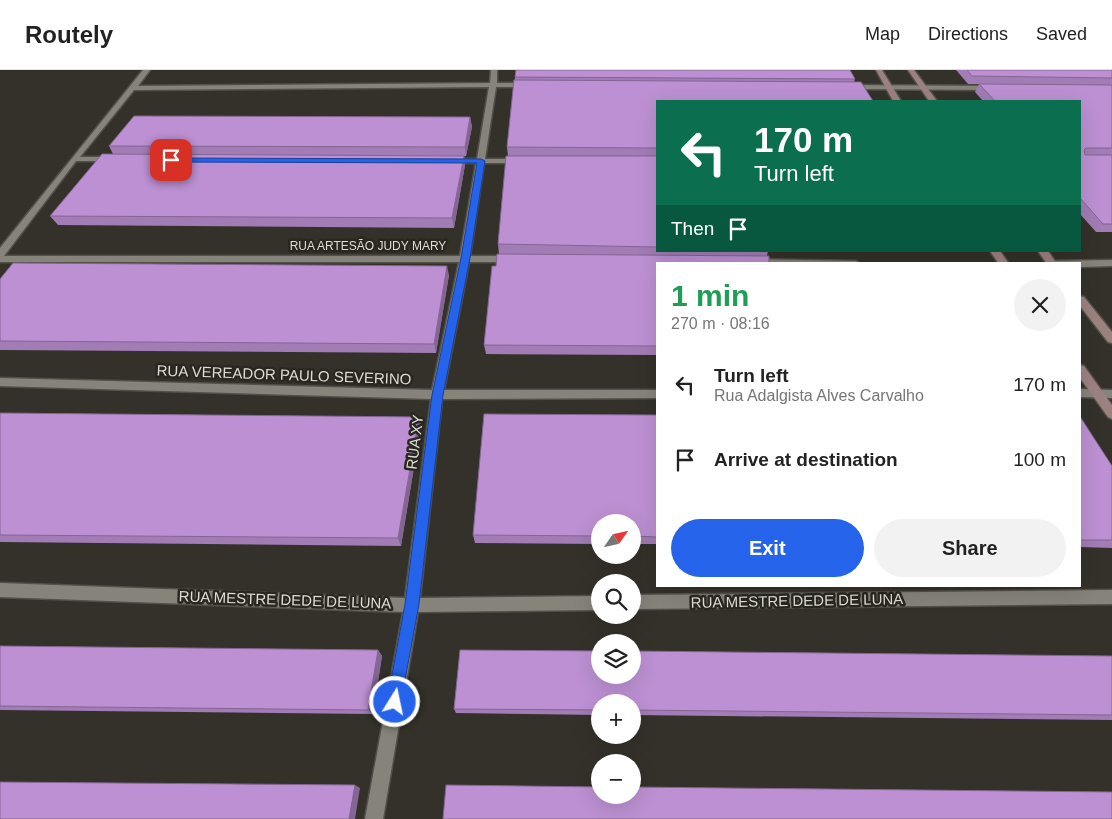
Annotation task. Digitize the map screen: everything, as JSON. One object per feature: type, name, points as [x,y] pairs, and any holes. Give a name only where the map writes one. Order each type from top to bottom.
[{"type":"street","points":[[0,254],[147,70]]},
{"type":"street","name":"RUA XY","points":[[374,819],[412,604],[437,395],[465,258],[494,70]]},
{"type":"street","points":[[879,70],[896,100]]},
{"type":"street","points":[[911,70],[932,100]]},
{"type":"street","points":[[133,88],[543,85]]},
{"type":"street","points":[[839,87],[1003,88]]},
{"type":"street","points":[[74,159],[123,160]]},
{"type":"street","points":[[441,161],[530,161]]},
{"type":"street","name":"RUA ARTESÃO JUDY MARY","points":[[0,259],[524,259]]},
{"type":"street","points":[[1081,264],[1112,263]]},
{"type":"street","points":[[1081,300],[1112,339]]},
{"type":"street","points":[[1081,370],[1112,414]]},
{"type":"street","name":"RUA VEREADOR PAULO SEVERINO","points":[[0,382],[437,395],[656,394]]},
{"type":"street","points":[[1081,393],[1112,394]]},
{"type":"street","name":"RUA MESTRE DEDE DE LUNA","points":[[0,590],[412,604],[591,602]]},
{"type":"street","name":"RUA MESTRE DEDE DE LUNA","points":[[641,602],[1112,597]]},
{"type":"building","points":[[516,70],[850,70],[855,79],[515,77]]},
{"type":"building","points":[[967,70],[1112,70],[1112,78],[972,76]]},
{"type":"building","points":[[514,80],[861,82],[872,100],[656,100],[656,148],[507,147]]},
{"type":"building","points":[[979,84],[1112,85],[1112,148],[1086,148],[1084,150],[1085,155],[1112,155],[1112,224],[1103,224],[1081,199],[1081,100],[994,100]]},
{"type":"building","points":[[134,116],[470,117],[465,147],[109,146]]},
{"type":"building","points":[[102,154],[464,156],[452,218],[50,216]]},
{"type":"building","points":[[506,156],[656,156],[656,247],[498,244]]},
{"type":"building","points":[[497,254],[769,256],[769,262],[656,262],[656,346],[484,345],[492,266],[496,266]]},
{"type":"building","points":[[13,263],[447,266],[434,344],[0,341],[0,279]]},
{"type":"building","points":[[0,413],[419,417],[398,538],[0,535]]},
{"type":"building","points":[[484,414],[656,415],[656,537],[641,536],[641,514],[591,514],[591,536],[473,535]]},
{"type":"building","points":[[1081,418],[1112,466],[1112,540],[1081,540]]},
{"type":"building","points":[[0,646],[378,650],[368,710],[0,706]]},
{"type":"building","points":[[460,650],[591,651],[591,684],[641,684],[641,651],[1112,656],[1112,715],[641,710],[641,694],[591,694],[591,710],[454,709]]},
{"type":"building","points":[[0,782],[355,785],[349,819],[0,819]]},
{"type":"building","points":[[446,785],[591,787],[591,804],[641,804],[641,787],[1112,792],[1112,819],[443,819]]},
{"type":"route","points":[[171,160],[481,161],[465,258],[437,395],[412,604],[395,702]]}]
